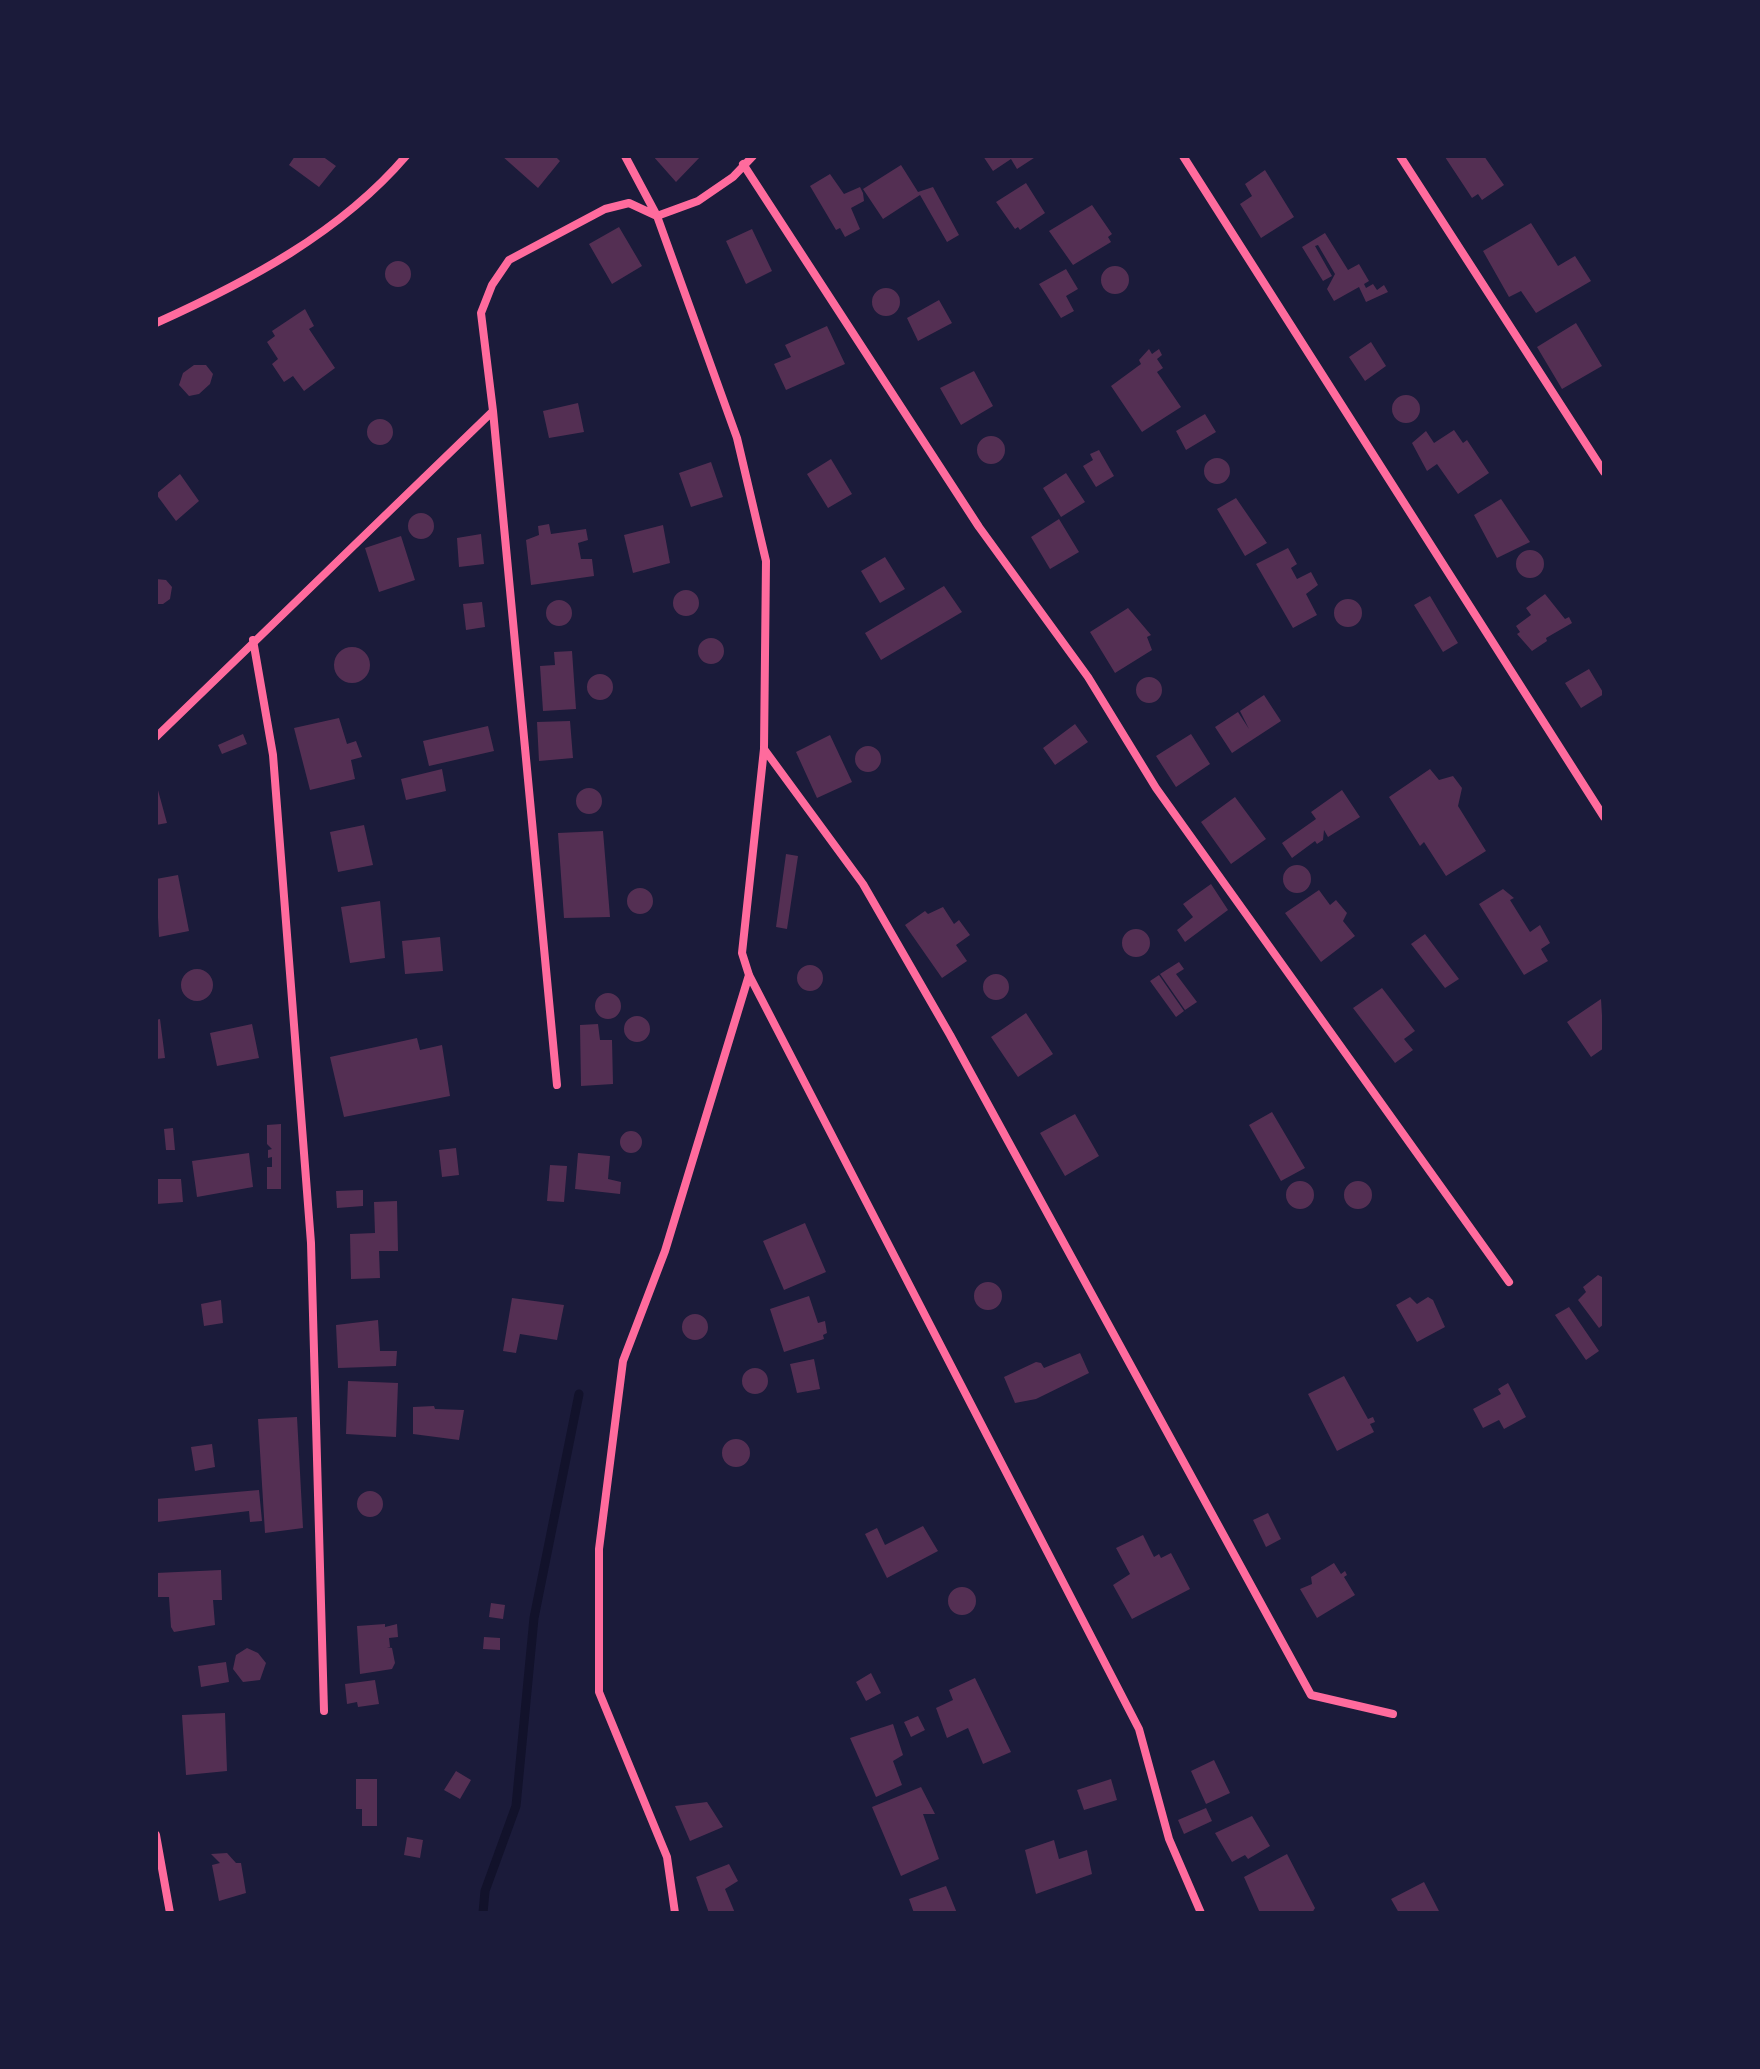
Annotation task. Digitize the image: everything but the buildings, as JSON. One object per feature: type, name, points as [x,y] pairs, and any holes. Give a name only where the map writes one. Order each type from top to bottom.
[{"type":"street","points":[[156,323],[231,289],[302,246],[384,182],[406,156]]},
{"type":"street","points":[[625,156],[657,216],[737,438],[766,561],[764,749],[742,953],[749,975],[1139,1729],[1169,1839],[1201,1913]]},
{"type":"street","points":[[557,1085],[481,313],[492,285],[509,260],[605,209],[629,203],[657,216],[698,201],[733,177],[753,156]]},
{"type":"street","points":[[1183,156],[1604,817]]},
{"type":"street","points":[[1400,156],[1604,472]]},
{"type":"street","points":[[743,164],[979,527],[1088,677],[1156,788],[1509,1282]]},
{"type":"street","points":[[156,737],[493,411]]},
{"type":"street","points":[[253,640],[273,755],[311,1243],[324,1711]]},
{"type":"street","points":[[764,749],[863,884],[950,1035],[1311,1695],[1393,1714]]},
{"type":"street","points":[[675,1913],[667,1857],[599,1692],[599,1549],[623,1361],[665,1251],[749,975]]},
{"type":"street","points":[[156,1835],[170,1913]]},
{"type":"waterway","points":[[483,1913],[485,1891],[516,1806],[534,1618],[579,1394]]}]
